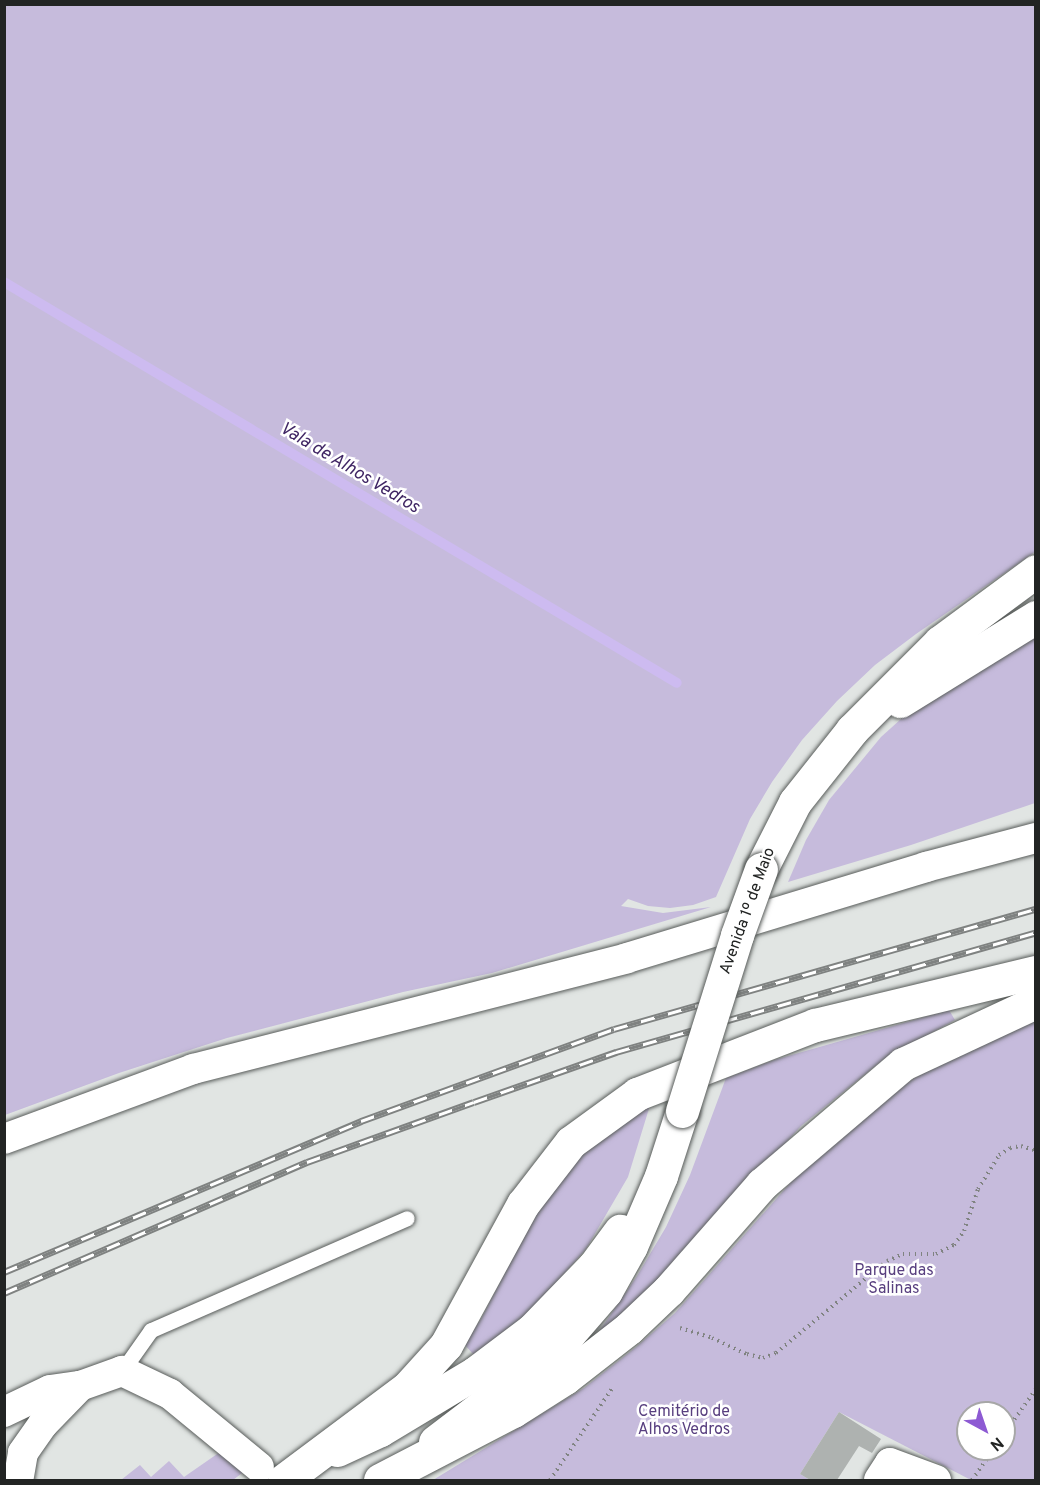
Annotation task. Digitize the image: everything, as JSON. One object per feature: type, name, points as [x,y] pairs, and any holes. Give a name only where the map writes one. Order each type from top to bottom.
[{"type":"main road","name":"Avenida 1º de Maio","points":[[661,1176],[737,934],[761,869],[795,802],[852,730],[940,642],[1035,572]]},
{"type":"main road","name":"Avenida 1º de Maio","points":[[852,730],[1035,617]]},
{"type":"main road","points":[[282,1471],[406,1388],[446,1345],[523,1204],[570,1142],[637,1094],[815,1025],[1035,972]]},
{"type":"main road","points":[[390,1475],[513,1411],[565,1378],[629,1328],[669,1290],[762,1184],[903,1064],[1035,1002]]},
{"type":"main road","points":[[282,1471],[380,1430],[475,1373],[532,1330],[594,1266],[661,1176]]},
{"type":"main road","points":[[390,1475],[536,1365],[568,1335],[606,1291],[632,1246],[661,1176]]},
{"type":"street","points":[[926,867],[1035,828]]},
{"type":"street","points":[[4,1139],[193,1069],[616,961],[926,867],[1035,838]]},
{"type":"street","points":[[4,1412],[51,1390],[80,1386],[122,1371],[170,1394],[282,1471]]},
{"type":"street","points":[[18,1480],[23,1453],[43,1424],[80,1386]]},
{"type":"street","points":[[879,1480],[890,1463],[936,1480]]},
{"type":"street","points":[[4,1468],[11,1480]]},
{"type":"lane","points":[[122,1371],[151,1330],[407,1218]]},
{"type":"path","points":[[674,1330],[681,1328],[696,1332],[747,1354],[763,1358],[776,1353],[887,1261],[903,1254],[936,1254],[954,1245],[964,1231],[978,1189],[999,1155],[1010,1148],[1022,1146],[1035,1150]]},
{"type":"path","points":[[550,1480],[615,1384]]},
{"type":"path","points":[[1016,1417],[1035,1389]]},
{"type":"path","points":[[972,1480],[985,1461]]},
{"type":"green space","points":[[5,5],[1035,5],[1035,552],[916,634],[875,665],[837,701],[802,740],[772,782],[750,819],[716,897],[693,905],[670,908],[648,906],[628,899],[621,906],[663,913],[711,907],[492,973],[403,992],[227,1038],[119,1073],[5,1115]]},
{"type":"green space","points":[[1035,636],[1035,803],[911,845],[788,882],[806,840],[829,800],[881,737],[911,710]]},
{"type":"green space","points":[[949,1010],[955,1020],[884,1059],[801,1126],[658,1284],[596,1336],[637,1276],[666,1227],[690,1175],[726,1078],[774,1060]]},
{"type":"green space","name":"Parque das Salinas","points":[[1035,1019],[1035,1480],[971,1480],[839,1412],[800,1474],[810,1480],[433,1480],[584,1388],[636,1347],[675,1313],[808,1163],[905,1084],[935,1066]]},
{"type":"green space","points":[[651,1102],[628,1177],[586,1249],[533,1309],[474,1355],[464,1344],[481,1319],[536,1213],[591,1143]]},
{"type":"green space","points":[[220,1452],[246,1470],[233,1480],[121,1480],[140,1465],[151,1477],[169,1461],[184,1477]]},
{"type":"building","points":[[839,1412],[881,1439],[872,1453],[859,1446],[837,1480],[810,1480],[800,1474]]},
{"type":"waterway","name":"Vala de Alhos Vedros","points":[[4,282],[677,683]]},
{"type":"railway","points":[[4,1272],[361,1121],[614,1029],[1036,909]]},
{"type":"railway","points":[[4,1293],[307,1162],[616,1052],[1036,932]]},
{"type":"park label","name":"Cemitério de Alhos Vedros","points":[[684,1421]]}]
